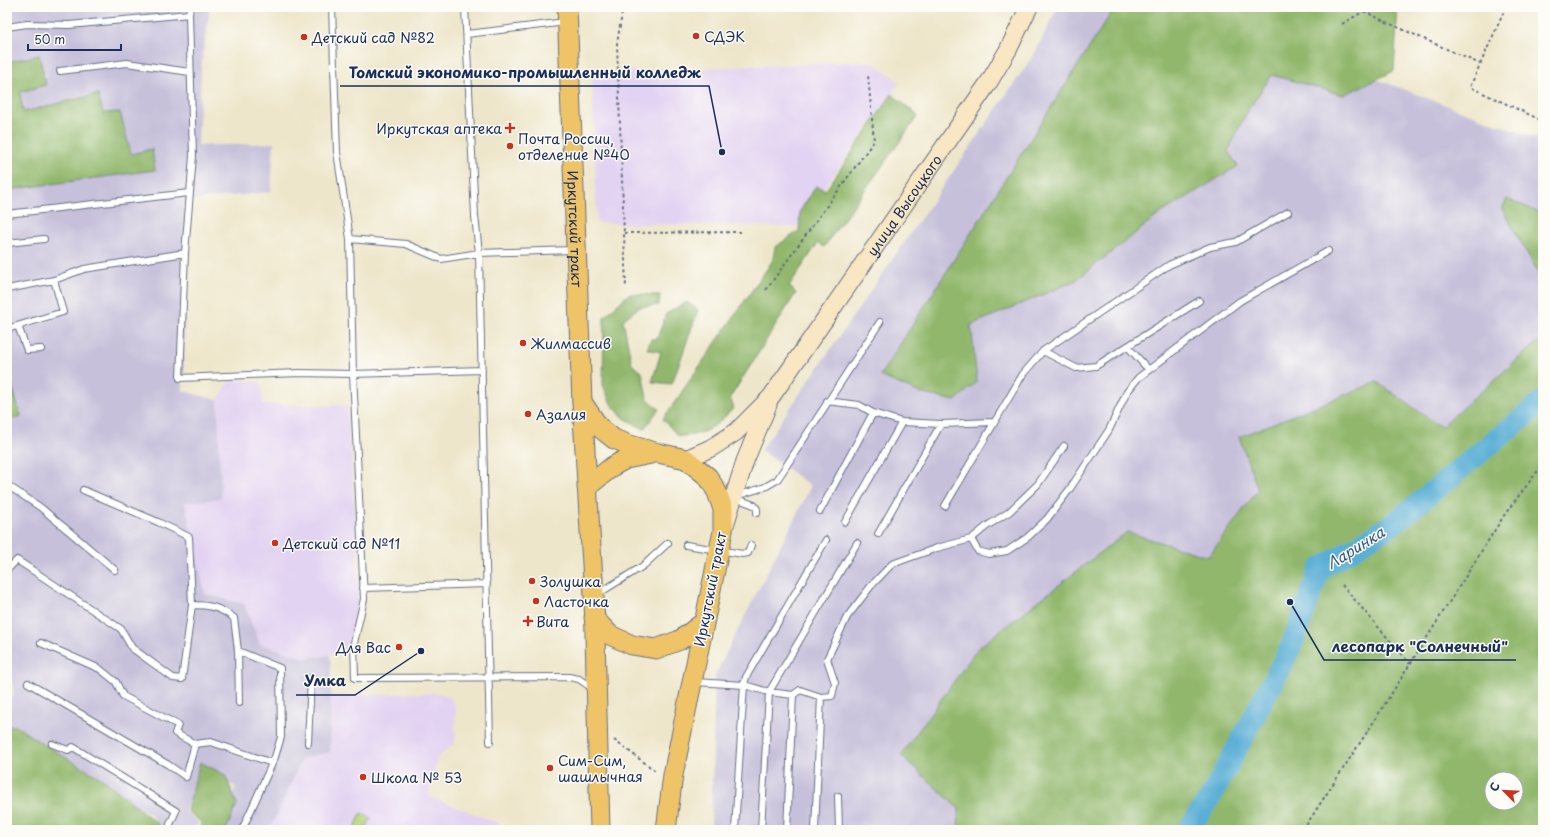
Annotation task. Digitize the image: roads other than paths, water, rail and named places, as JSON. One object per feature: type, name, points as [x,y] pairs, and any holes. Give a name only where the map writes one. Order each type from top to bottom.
[{"type":"main road","name":"улица Высоцкого","points":[[686,459],[711,448],[736,432],[771,397],[989,82],[1008,50],[1029,7]]},
{"type":"main road","name":"Иркутский тракт","points":[[567,15],[582,402],[594,596],[600,830]]},
{"type":"main road","name":"улица Высоцкого","points":[[723,531],[746,461],[771,397]]},
{"type":"main road","name":"Иркутский тракт","points":[[582,402],[599,427],[614,439],[658,453],[686,459],[708,477],[717,492],[723,509],[723,531],[673,775],[666,830]]},
{"type":"main road","points":[[587,487],[614,466],[626,459],[638,455],[658,453]]},
{"type":"main road","points":[[594,618],[610,636],[632,645],[656,649],[680,640],[704,622]]},
{"type":"lane","points":[[190,7],[190,72],[193,156],[185,253],[180,378],[482,370]]},
{"type":"lane","points":[[332,7],[337,152],[350,239],[353,374],[364,599],[354,643],[355,678],[569,677],[587,684],[596,692]]},
{"type":"lane","points":[[465,7],[475,216],[479,253],[490,742]]},
{"type":"lane","points":[[7,26],[27,24],[69,25],[189,14]]},
{"type":"lane","points":[[467,34],[567,15]]},
{"type":"lane","points":[[60,71],[127,63],[190,72]]},
{"type":"lane","points":[[7,214],[189,193]]},
{"type":"lane","points":[[945,506],[1023,374],[1043,351],[1169,265],[1210,247],[1236,242],[1288,212]]},
{"type":"lane","points":[[7,243],[44,239]]},
{"type":"lane","points":[[350,239],[406,244],[441,260],[479,253],[576,250]]},
{"type":"lane","points":[[971,539],[978,551],[989,554],[1007,551],[1028,537],[1046,519],[1070,490],[1109,430],[1127,392],[1138,378],[1240,301],[1328,251]]},
{"type":"lane","points":[[7,289],[54,280],[84,269],[185,253]]},
{"type":"lane","points":[[7,329],[63,312],[54,280]]},
{"type":"lane","points":[[1043,351],[1061,362],[1076,368],[1096,366],[1199,301]]},
{"type":"lane","points":[[734,497],[765,487],[777,480],[880,322]]},
{"type":"lane","points":[[18,326],[27,350],[42,349]]},
{"type":"lane","points":[[1128,347],[1149,370]]},
{"type":"lane","points":[[827,402],[859,405],[872,413],[902,422],[941,424],[994,422]]},
{"type":"lane","points":[[820,511],[872,413]]},
{"type":"lane","points":[[845,522],[902,422]]},
{"type":"lane","points":[[878,534],[941,424]]},
{"type":"lane","points":[[691,682],[744,685],[769,692],[793,695],[800,690],[821,697],[832,696],[835,683],[827,659],[847,616],[871,586],[892,564],[937,548],[971,539],[1009,512],[1038,484],[1064,446]]},
{"type":"lane","points":[[7,485],[40,507],[114,570]]},
{"type":"lane","points":[[7,570],[17,560],[121,629],[132,648],[173,678],[182,679],[192,605],[189,537],[83,490]]},
{"type":"lane","points":[[734,497],[754,505],[758,509],[757,513]]},
{"type":"lane","points":[[735,830],[744,685],[746,677],[826,540]]},
{"type":"lane","points":[[594,596],[643,566],[668,543]]},
{"type":"lane","points":[[762,830],[769,692],[857,543]]},
{"type":"lane","points":[[686,545],[746,554],[751,544]]},
{"type":"lane","points":[[363,588],[487,584]]},
{"type":"lane","points":[[192,605],[209,605],[227,613],[234,618],[238,651],[238,703]]},
{"type":"lane","points":[[40,642],[100,668],[116,682],[123,696],[178,725],[175,733],[195,744],[211,742],[272,763]]},
{"type":"lane","points":[[238,651],[280,668],[281,737],[272,763],[242,830]]},
{"type":"lane","points":[[308,743],[311,678]]},
{"type":"lane","points":[[28,683],[167,764],[186,777],[195,744]]},
{"type":"lane","points":[[787,830],[793,695]]},
{"type":"lane","points":[[815,830],[821,697]]},
{"type":"lane","points":[[52,744],[68,750],[73,747],[176,811],[169,830]]},
{"type":"lane","points":[[838,796],[839,830]]},
{"type":"waterway","name":"Ларинка","points":[[1188,830],[1212,795],[1291,647],[1320,569],[1393,524],[1543,401]]},
{"type":"place","name":"СДЭК","points":[[696,36]]},
{"type":"place","name":"Детский сад №82","points":[[304,37]]},
{"type":"place","name":"Иркутская аптека","points":[[510,128]]},
{"type":"place","name":"Почта России, отделение №40","points":[[510,146]]},
{"type":"place","name":"Томский экономико-промышленный колледж","points":[[722,152]]},
{"type":"place","name":"Жилмассив","points":[[523,343]]},
{"type":"place","name":"Азалия","points":[[528,414]]},
{"type":"place","name":"Детский сад №11","points":[[275,543]]},
{"type":"place","name":"Золушка","points":[[532,581]]},
{"type":"place","name":"Ласточка","points":[[536,601]]},
{"type":"place","name":"лесопарк \"Солнечный\"","points":[[1290,602]]},
{"type":"place","name":"Вита","points":[[528,621]]},
{"type":"place","name":"Для Вас","points":[[399,647]]},
{"type":"place","name":"Умка","points":[[421,651]]},
{"type":"place","name":"Сим-Сим, шашлычная","points":[[550,768]]},
{"type":"place","name":"Школа № 53","points":[[363,777]]}]
